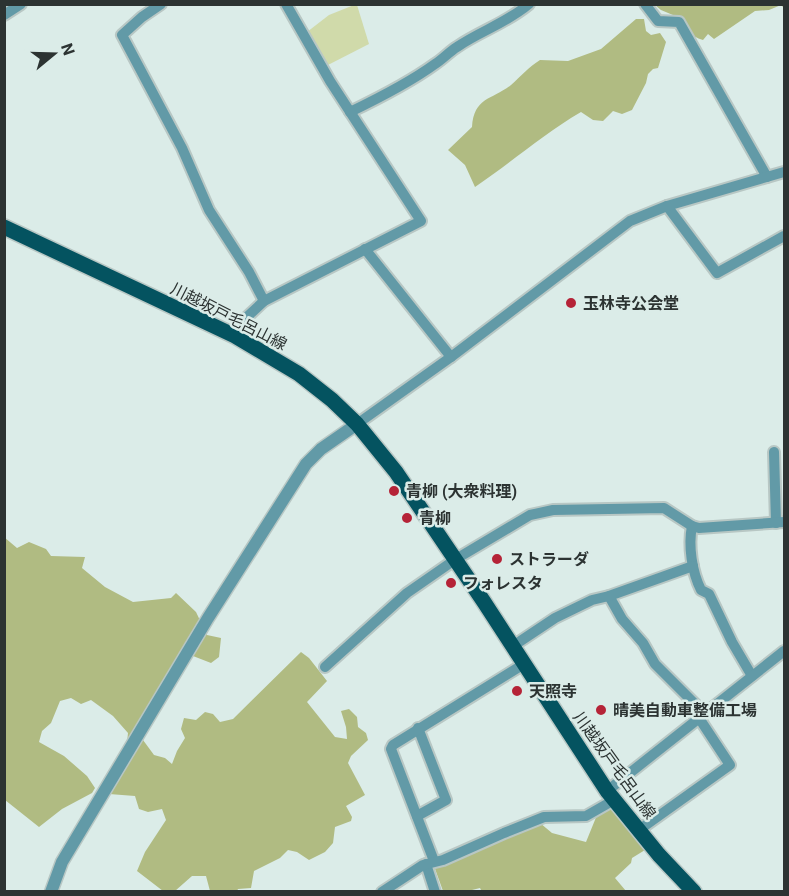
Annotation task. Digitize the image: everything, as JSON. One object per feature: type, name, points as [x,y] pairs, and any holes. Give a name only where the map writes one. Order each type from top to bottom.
[{"type":"main road","name":"川越坂戸毛呂山線","points":[[4,227],[235,336],[299,374],[332,400],[357,424],[396,472],[456,559],[610,795],[694,891]]},
{"type":"street","points":[[4,15],[21,4]]},
{"type":"street","points":[[161,4],[122,35],[182,148],[208,210],[249,272],[264,301]]},
{"type":"street","points":[[235,336],[248,315],[264,301],[421,220],[350,112],[286,4]]},
{"type":"street","points":[[350,112],[380,98],[482,32],[513,18],[529,4]]},
{"type":"street","points":[[645,4],[658,21],[679,22],[767,177]]},
{"type":"street","points":[[51,891],[62,862],[263,529],[306,464],[321,449],[451,357],[630,221],[667,206],[784,172]]},
{"type":"street","points":[[667,206],[717,273],[784,236]]},
{"type":"street","points":[[364,249],[451,357]]},
{"type":"street","points":[[325,667],[398,600],[456,559],[530,515],[541,512],[664,508],[692,526],[780,523],[774,452]]},
{"type":"street","points":[[692,526],[690,536],[696,580],[701,590],[709,594],[732,642],[752,676]]},
{"type":"street","points":[[513,646],[555,618],[592,600],[693,566]]},
{"type":"street","points":[[609,596],[622,619],[643,643],[655,664],[701,716],[730,765],[639,830]]},
{"type":"street","points":[[382,891],[430,863],[443,860],[544,818],[586,816],[701,716],[784,651]]},
{"type":"street","points":[[435,891],[417,816],[391,749],[393,744],[418,728],[524,664]]},
{"type":"street","points":[[417,816],[446,800],[418,728]]},
{"type":"green space","points":[[784,4],[784,8],[781,5],[769,10],[755,11],[714,39],[708,34],[703,40],[689,32],[680,18],[655,5]]},
{"type":"green space","points":[[357,5],[369,44],[326,66],[307,32],[329,15]]},
{"type":"green space","points":[[636,19],[644,19],[646,31],[651,35],[660,33],[666,42],[658,68],[648,74],[646,83],[632,110],[622,114],[613,111],[603,121],[593,120],[581,112],[475,187],[465,165],[448,150],[472,127],[473,117],[480,104],[511,85],[540,60],[568,61],[601,49]]},
{"type":"green space","points":[[4,537],[17,548],[29,542],[46,549],[51,556],[85,557],[82,568],[105,587],[133,602],[171,598],[176,593],[196,612],[207,635],[221,638],[219,657],[211,663],[193,656],[177,659],[147,711],[143,740],[154,755],[165,758],[172,764],[185,738],[181,729],[184,718],[196,720],[205,712],[213,714],[220,722],[233,719],[301,652],[309,658],[327,681],[307,702],[335,737],[347,739],[341,711],[349,709],[357,717],[358,727],[366,733],[368,740],[351,756],[348,763],[365,795],[346,806],[352,817],[351,821],[335,827],[333,843],[325,852],[309,860],[297,852],[288,850],[280,858],[254,871],[251,888],[237,891],[210,891],[206,876],[192,876],[175,891],[163,891],[137,871],[145,852],[166,820],[162,809],[148,812],[139,809],[135,796],[109,794],[127,743],[128,733],[113,716],[91,700],[81,704],[71,698],[60,701],[51,723],[42,731],[39,742],[64,756],[87,776],[95,788],[92,793],[62,809],[39,827],[5,800]]},
{"type":"green space","points":[[609,806],[645,850],[632,858],[631,863],[615,878],[626,891],[482,892],[480,888],[468,891],[443,891],[434,866],[465,857],[479,848],[540,823],[552,833],[586,842],[597,815]]},
{"type":"place","name":"玉林寺公会堂","points":[[571,303]]},
{"type":"place","name":"青柳 (大衆料理)","points":[[394,491]]},
{"type":"place","name":"青柳","points":[[407,518]]},
{"type":"place","name":"ストラーダ","points":[[497,559]]},
{"type":"place","name":"フォレスタ","points":[[451,583]]},
{"type":"place","name":"天照寺","points":[[517,691]]},
{"type":"place","name":"晴美自動車整備工場","points":[[601,710]]}]
